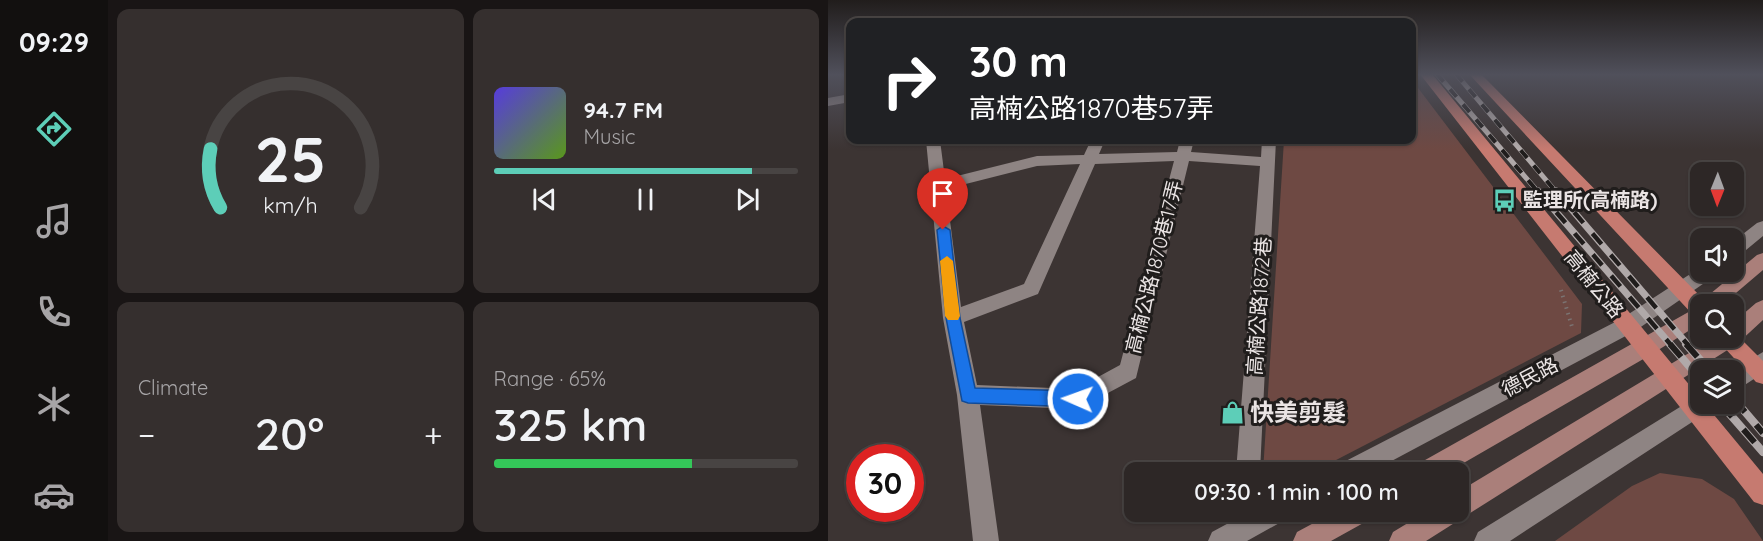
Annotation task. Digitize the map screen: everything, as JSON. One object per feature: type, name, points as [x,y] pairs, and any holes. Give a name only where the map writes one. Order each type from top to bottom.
[{"type":"main road","name":"高楠公路","points":[[1446,99],[1645,348],[1690,398]]},
{"type":"main road","points":[[1498,99],[1690,298]]},
{"type":"main road","points":[[1741,348],[1761,368]]},
{"type":"main road","name":"高楠公路","points":[[1704,414],[1763,494]]},
{"type":"street","points":[[828,102],[843,99]]},
{"type":"street","points":[[934,144],[953,318],[968,395],[986,541]]},
{"type":"street","points":[[953,318],[1031,289],[1096,144]]},
{"type":"street","name":"高楠公路1872巷","points":[[1249,462],[1269,144]]},
{"type":"street","points":[[939,186],[1037,161],[1184,148],[1268,162]]},
{"type":"street","name":"高楠公路1870巷17弄","points":[[968,395],[1078,399],[1129,371],[1184,148]]},
{"type":"street","points":[[1744,242],[1763,227]]},
{"type":"street","points":[[1723,294],[1763,260]]},
{"type":"street","name":"德民路","points":[[1367,462],[1628,325],[1694,282]]},
{"type":"street","points":[[1744,325],[1763,308]]},
{"type":"street","name":"德民路","points":[[1444,462],[1645,348],[1690,318]]},
{"type":"street","points":[[1469,499],[1712,348]]},
{"type":"street","points":[[1744,377],[1761,368]]},
{"type":"street","points":[[1487,541],[1690,411]]},
{"type":"street","points":[[1306,541],[1340,522]]},
{"type":"street","points":[[1402,541],[1433,522]]},
{"type":"street","points":[[1221,541],[1245,527]]},
{"type":"path","points":[[1561,290],[1573,330]]},
{"type":"shaded area","points":[[1416,99],[1427,99],[1582,304],[1581,333],[1332,462],[1264,462],[1284,144],[1416,144]]},
{"type":"shaded area","points":[[1660,473],[1702,479],[1734,499],[1763,541],[1555,541],[1632,486]]},
{"type":"railway","points":[[1459,99],[1539,193]]},
{"type":"railway","points":[[1477,99],[1557,193]]},
{"type":"railway","points":[[1538,191],[1671,345]]},
{"type":"railway","points":[[1556,191],[1688,345]]},
{"type":"railway","points":[[1670,344],[1690,367]]},
{"type":"railway","points":[[1686,344],[1700,360]]},
{"type":"railway","points":[[1744,411],[1763,433]]},
{"type":"railway","points":[[1730,414],[1763,452]]},
{"type":"slow traffic","points":[[947,261],[953,316]]},
{"type":"place","name":"監理所(高楠路)","points":[[1505,200]]},
{"type":"place","name":"快美剪髮","points":[[1232,413]]},
{"type":"route","points":[[943,230],[953,318],[968,395],[1078,399]]}]
